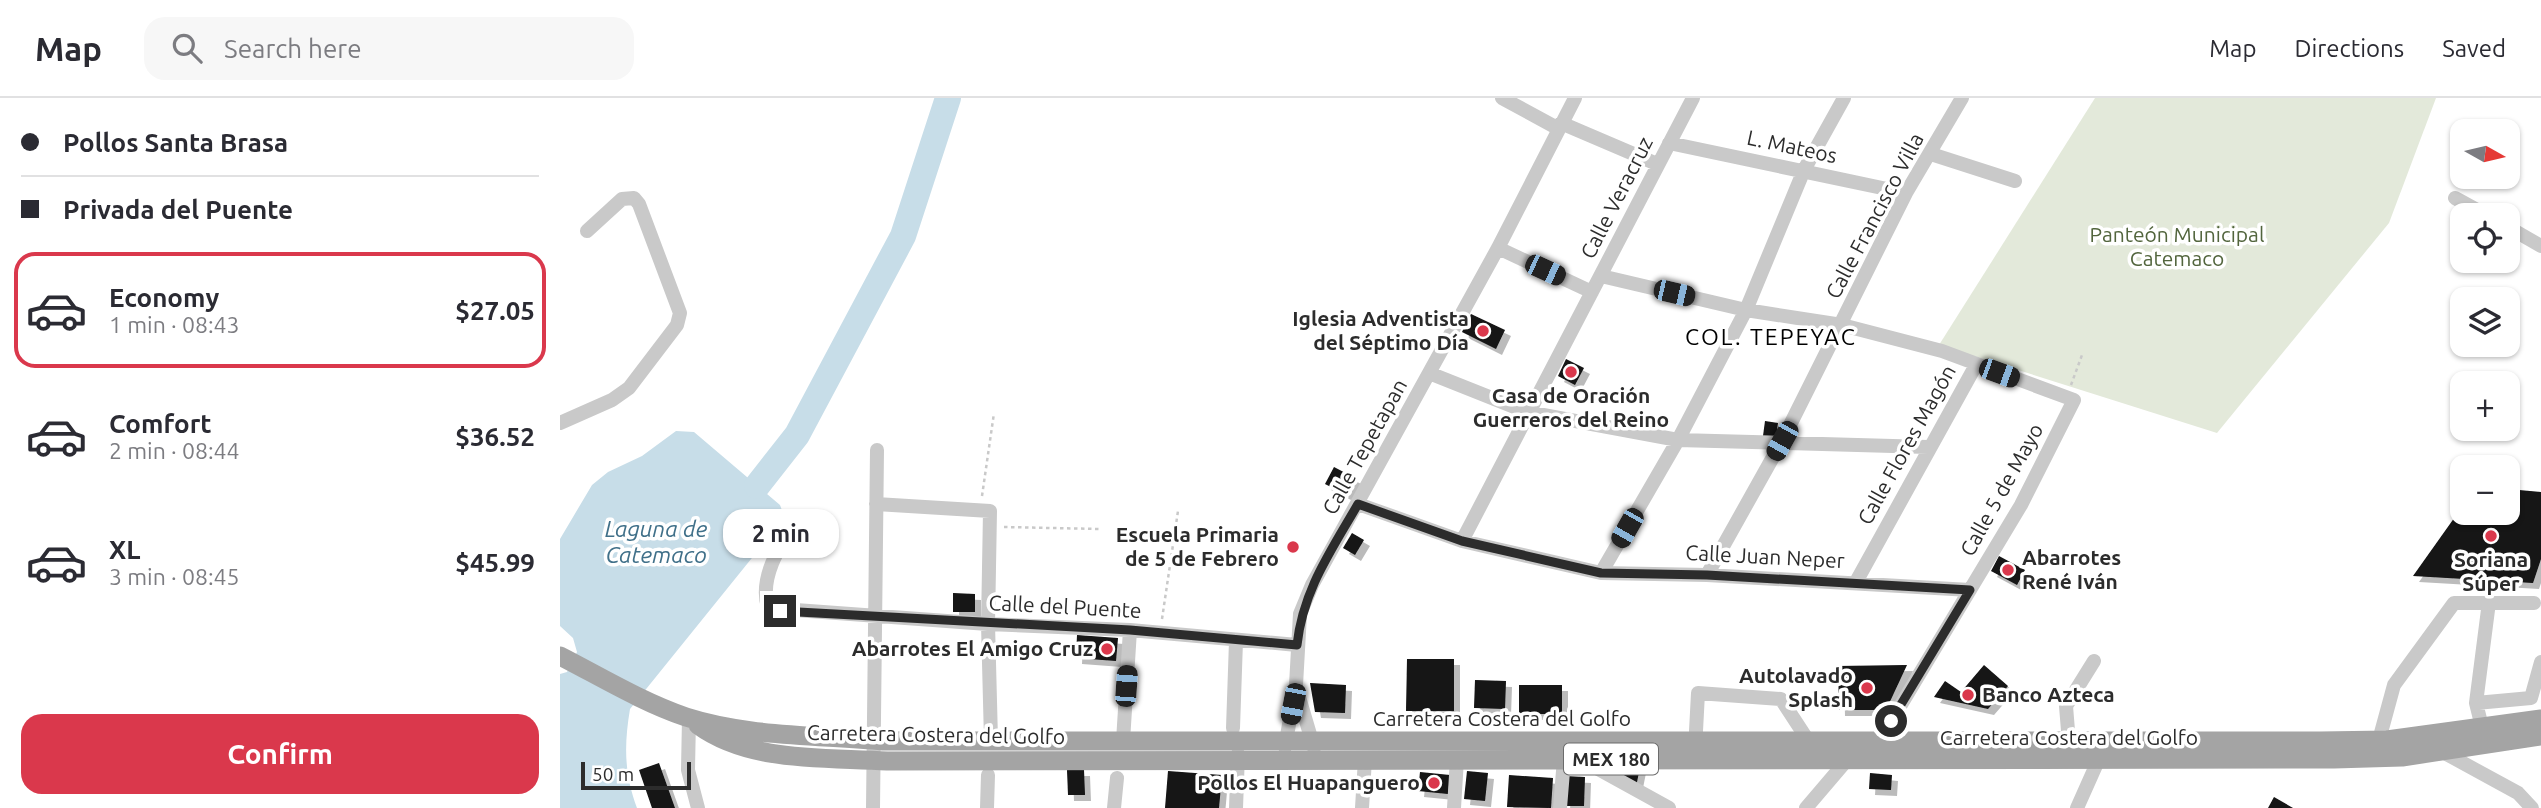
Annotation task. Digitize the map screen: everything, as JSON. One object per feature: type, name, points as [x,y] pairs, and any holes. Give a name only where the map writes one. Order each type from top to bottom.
[{"type":"main road","name":"Carretera Costera del Golfo","points":[[561,656],[661,708],[689,718],[874,750],[1179,762],[1236,744]]},
{"type":"main road","name":"Carretera Costera del Golfo","points":[[1813,751],[1847,760],[2379,740],[2541,719]]},
{"type":"main road","name":"Carretera Costera del Golfo","points":[[874,750],[991,740],[1181,741],[1314,751],[1813,751],[1878,743],[2069,743],[2097,752],[2388,758],[2538,739]]},
{"type":"main road","name":"Carretera Costera del Golfo","points":[[1314,751],[1365,759],[1573,759],[1695,751]]},
{"type":"street","points":[[1502,98],[1560,126],[1657,164]]},
{"type":"street","name":"Calle Tepetapan","points":[[1285,750],[1296,685],[1300,614],[1312,585],[1498,248],[1575,98]]},
{"type":"street","name":"Calle Veracruz","points":[[1462,541],[1693,98]]},
{"type":"street","points":[[1601,573],[1678,440],[1746,310],[1804,170],[1844,98]]},
{"type":"street","name":"Calle Francisco Villa","points":[[1707,575],[1782,441],[1906,193],[1962,98]]},
{"type":"street","name":"L. Mateos","points":[[1669,143],[1906,193]]},
{"type":"street","points":[[1931,154],[2015,181]]},
{"type":"street","points":[[560,423],[612,400],[629,388],[677,325],[680,313],[644,217],[634,198],[622,199],[587,231]]},
{"type":"street","points":[[2455,198],[2464,203]]},
{"type":"street","points":[[2520,235],[2541,246]]},
{"type":"street","points":[[1498,248],[1592,292]]},
{"type":"street","points":[[1601,276],[1746,310],[1842,325],[1942,351],[2071,399]]},
{"type":"street","name":"Calle Flores Magón","points":[[1856,582],[1928,447],[1976,365]]},
{"type":"street","points":[[1429,373],[1527,412],[1678,440],[1928,447]]},
{"type":"street","name":"Calle 5 de Mayo","points":[[1878,743],[2021,505],[2071,399]]},
{"type":"street","points":[[873,808],[873,615],[877,450]]},
{"type":"street","points":[[876,503],[990,511],[988,624],[991,740]]},
{"type":"street","name":"Calle Juan Neper","points":[[1358,504],[1462,541],[1601,573],[1707,575],[1970,590]]},
{"type":"street","name":"Calle del Puente","points":[[795,522],[775,554],[764,595],[768,608],[988,624],[1130,630],[1297,645]]},
{"type":"street","points":[[2482,727],[2476,703],[2489,602]]},
{"type":"street","points":[[2379,740],[2394,685],[2454,603],[2534,603]]},
{"type":"street","points":[[1123,741],[1130,630]]},
{"type":"street","points":[[1236,641],[1236,808]]},
{"type":"street","points":[[2069,743],[2066,706],[2094,661]]},
{"type":"street","points":[[2476,703],[2536,696],[2541,662]]},
{"type":"street","points":[[1296,685],[1314,751]]},
{"type":"street","points":[[1695,751],[1698,693],[1781,699],[1813,751]]},
{"type":"street","points":[[689,718],[688,770],[698,808]]},
{"type":"street","points":[[1179,762],[1181,741]]},
{"type":"street","points":[[2440,751],[2518,793],[2532,808]]},
{"type":"street","points":[[2083,806],[2097,752]]},
{"type":"street","points":[[1362,808],[1365,759]]},
{"type":"street","points":[[1454,808],[1457,759]]},
{"type":"street","points":[[1560,808],[1573,759],[1669,808]]},
{"type":"street","points":[[1806,808],[1847,760]]},
{"type":"street","points":[[987,808],[988,775]]},
{"type":"street","points":[[1114,808],[1117,778]]},
{"type":"path","points":[[2071,399],[2082,355]]},
{"type":"path","points":[[979,510],[994,412]]},
{"type":"path","points":[[1160,633],[1178,511]]},
{"type":"path","points":[[991,527],[1098,529]]},
{"type":"green space","name":"Panteón Municipal Catemaco","points":[[2095,98],[2436,98],[2389,223],[2217,433],[1939,345]]},
{"type":"water","name":"Laguna de Catemaco","points":[[676,431],[694,432],[780,505],[783,513],[781,522],[630,709],[626,759],[637,808],[560,808],[560,674],[567,672],[577,652],[573,638],[560,626],[560,539],[592,485],[608,472],[642,456]]},
{"type":"building","name":"Iglesia Adventista del Séptimo Día","points":[[1471,314],[1505,330],[1496,349],[1462,332]]},
{"type":"building","name":"Casa de Oración Guerreros del Reino","points":[[1566,359],[1584,368],[1575,385],[1558,376]]},
{"type":"building","points":[[1765,421],[1778,423],[1776,437],[1763,436]]},
{"type":"building","points":[[1334,467],[1357,479],[1349,496],[1325,484]]},
{"type":"building","name":"Soriana Súper","points":[[2520,490],[2541,492],[2541,559],[2533,583],[2413,576],[2450,524],[2520,525]]},
{"type":"building","points":[[1352,533],[1364,540],[1355,555],[1343,548]]},
{"type":"building","name":"Abarrotes René Iván","points":[[1999,556],[2025,570],[2017,585],[1991,571]]},
{"type":"building","points":[[953,593],[975,594],[975,612],[953,612]]},
{"type":"building","points":[[1077,635],[1118,638],[1116,661],[1076,658]]},
{"type":"building","points":[[1407,659],[1454,659],[1454,711],[1406,711]]},
{"type":"building","name":"Autolavado Splash","points":[[1907,665],[1886,710],[1839,710],[1838,666]]},
{"type":"building","points":[[1984,665],[2008,686],[1988,709],[1934,697],[1945,681],[1961,692]]},
{"type":"building","points":[[1475,680],[1506,681],[1505,709],[1474,708]]},
{"type":"building","points":[[1310,683],[1346,685],[1345,713],[1315,712]]},
{"type":"building","points":[[1519,685],[1562,685],[1562,714],[1519,714]]},
{"type":"building","points":[[1613,762],[1640,767],[1636,787],[1611,773]]},
{"type":"building","points":[[659,763],[675,808],[652,808],[639,770]]},
{"type":"building","points":[[1067,770],[1084,770],[1085,795],[1068,795]]},
{"type":"building","points":[[1168,771],[1222,775],[1219,808],[1165,808]]},
{"type":"building","points":[[1467,771],[1488,773],[1485,801],[1464,799]]},
{"type":"building","name":"Pollos El Huapanguero","points":[[1420,772],[1450,775],[1448,794],[1418,791]]},
{"type":"building","points":[[1870,773],[1892,775],[1891,790],[1869,789]]},
{"type":"building","points":[[1509,775],[1553,778],[1551,808],[1507,807]]},
{"type":"building","points":[[1565,776],[1585,777],[1584,806],[1564,806]]},
{"type":"building","points":[[2274,797],[2293,808],[2268,808]]},
{"type":"waterway","points":[[757,486],[797,435],[903,236],[948,98]]},
{"type":"place","name":"Iglesia Adventista del Séptimo Día","points":[[1483,331]]},
{"type":"place","name":"Casa de Oración Guerreros del Reino","points":[[1571,372]]},
{"type":"place","name":"Soriana Súper","points":[[2491,536]]},
{"type":"place","name":"Escuela Primaria de 5 de Febrero","points":[[1293,547]]},
{"type":"place","name":"Abarrotes René Iván","points":[[2008,570]]},
{"type":"place","name":"Abarrotes El Amigo Cruz","points":[[1107,649]]},
{"type":"place","name":"Autolavado Splash","points":[[1867,688]]},
{"type":"place","name":"Banco Azteca","points":[[1968,695]]},
{"type":"place","name":"Pollos El Huapanguero","points":[[1434,783]]},
{"type":"district","name":"COL. TEPEYAC","points":[[1771,337]]},
{"type":"route","points":[[780,611],[1130,630],[1297,645],[1300,614],[1312,585],[1358,504],[1462,541],[1601,573],[1707,575],[1970,590],[1891,721]]}]
